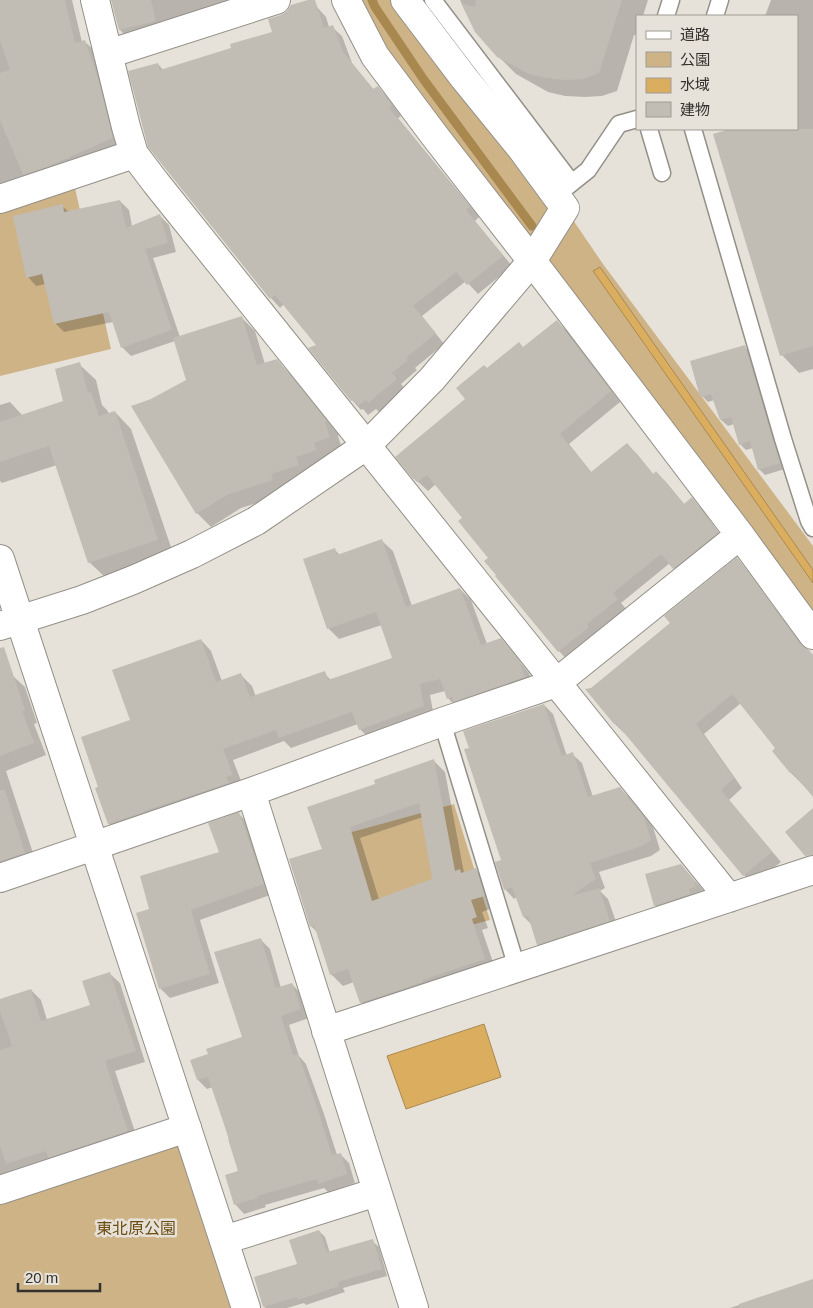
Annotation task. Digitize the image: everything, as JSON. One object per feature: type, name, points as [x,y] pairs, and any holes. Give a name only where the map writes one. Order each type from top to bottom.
[{"type":"street","points":[[96,0],[134,154],[729,898]]},
{"type":"street","points":[[108,54],[226,7],[276,0]]},
{"type":"street","points":[[346,0],[375,56],[740,535],[813,635]]},
{"type":"street","points":[[10,623],[82,600],[192,554],[256,521],[367,445],[432,379],[532,261],[565,208],[564,190],[521,148],[464,78],[405,0]]},
{"type":"street","points":[[0,199],[134,154]]},
{"type":"street","points":[[0,878],[251,792],[442,722],[556,683],[740,535]]},
{"type":"street","points":[[0,559],[10,623],[95,845],[246,1308]]},
{"type":"street","points":[[251,792],[414,1308]]},
{"type":"street","points":[[326,1031],[813,870]]},
{"type":"street","points":[[0,1190],[187,1128]]},
{"type":"street","points":[[224,1240],[377,1192]]},
{"type":"lane","points":[[433,0],[564,190],[588,170],[620,124],[635,115]]},
{"type":"lane","points":[[666,15],[671,0]]},
{"type":"lane","points":[[715,15],[720,0]]},
{"type":"lane","points":[[649,130],[662,173]]},
{"type":"lane","points":[[693,130],[780,430],[809,521],[813,528]]},
{"type":"lane","points":[[442,722],[517,968]]},
{"type":"green space","points":[[347,0],[405,0],[565,208],[532,261]]},
{"type":"green space","points":[[75,188],[111,349],[0,376],[0,212]]},
{"type":"green space","points":[[573,220],[603,264],[813,546],[813,635],[547,267],[547,253]]},
{"type":"green space","points":[[454,804],[490,920],[367,953],[319,841]]},
{"type":"green space","name":"東北原公園","points":[[187,1128],[246,1308],[0,1308],[0,1190]]},
{"type":"water","points":[[600,267],[813,570],[813,583],[593,271]]},
{"type":"water","points":[[484,1024],[501,1077],[406,1109],[387,1056]]},
{"type":"building","points":[[0,0],[65,0],[75,43],[85,40],[98,79],[113,138],[49,166],[23,175],[0,120],[0,73],[10,70],[0,40]]},
{"type":"building","points":[[111,0],[151,0],[156,21],[119,30]]},
{"type":"building","points":[[315,0],[324,28],[333,25],[343,52],[373,89],[378,86],[392,105],[389,108],[470,207],[466,210],[503,256],[467,285],[456,272],[413,306],[436,333],[406,358],[408,360],[392,373],[397,379],[368,403],[366,400],[358,406],[353,400],[351,401],[308,348],[316,345],[275,295],[270,299],[148,147],[128,71],[158,63],[160,70],[231,48],[230,44],[272,32],[268,19],[281,15],[291,5]]},
{"type":"building","points":[[476,0],[622,0],[599,73],[583,79],[566,80],[529,74],[497,57],[475,32],[461,3],[475,7]]},
{"type":"building","points":[[813,129],[813,346],[780,356],[713,134],[727,130]]},
{"type":"building","points":[[120,200],[126,228],[160,214],[168,243],[145,249],[172,330],[121,348],[109,312],[54,324],[42,274],[26,278],[13,216],[63,204],[64,212]]},
{"type":"building","points":[[242,316],[257,365],[277,359],[327,421],[325,422],[330,437],[314,443],[317,450],[296,457],[299,465],[271,474],[273,480],[227,495],[196,514],[131,406],[151,399],[186,380],[173,338]]},
{"type":"building","points":[[557,320],[611,391],[560,434],[591,472],[627,443],[653,474],[656,471],[684,504],[692,497],[718,533],[673,569],[661,554],[613,593],[618,599],[587,624],[589,627],[558,652],[495,576],[484,561],[488,558],[458,521],[462,518],[427,475],[417,482],[395,457],[465,399],[456,388],[484,365],[487,368],[519,342],[523,347]]},
{"type":"building","points":[[745,345],[780,463],[758,470],[750,441],[739,445],[731,417],[720,420],[711,394],[700,397],[690,361]]},
{"type":"building","points":[[80,362],[88,393],[91,392],[99,416],[115,411],[158,540],[88,563],[49,446],[0,462],[0,422],[63,401],[55,369]]},
{"type":"building","points":[[382,539],[406,607],[460,588],[481,645],[501,638],[519,660],[525,677],[453,702],[452,697],[447,699],[440,679],[420,684],[424,706],[359,730],[352,712],[279,738],[276,730],[223,749],[233,775],[226,777],[229,783],[108,824],[95,788],[98,787],[81,737],[130,720],[112,670],[201,639],[216,682],[241,673],[250,697],[325,671],[328,680],[392,658],[376,612],[327,629],[303,559],[335,548],[337,555]]},
{"type":"building","points":[[737,557],[800,644],[813,655],[813,797],[772,751],[775,748],[733,695],[696,724],[734,778],[721,790],[772,852],[743,876],[616,723],[614,724],[585,689],[591,688],[670,623],[664,616]]},
{"type":"building","points":[[4,647],[25,710],[22,711],[34,743],[0,756],[0,648]]},
{"type":"building","points":[[544,704],[562,756],[573,752],[588,797],[620,787],[644,817],[651,840],[642,846],[590,863],[596,879],[571,896],[599,888],[610,921],[537,945],[528,916],[523,917],[512,887],[504,890],[495,862],[501,860],[464,749],[469,748],[463,731]]},
{"type":"building","points":[[434,759],[455,871],[460,869],[461,873],[476,868],[485,896],[471,900],[477,917],[472,919],[485,959],[360,1003],[348,969],[330,975],[314,925],[310,927],[289,859],[322,849],[307,807],[375,784],[374,780]],"holes":[[[419,803],[432,879],[372,901],[350,827]]]},
{"type":"building","points":[[0,790],[5,790],[25,853],[0,861]]},
{"type":"building","points":[[813,808],[813,855],[805,856],[785,832]]},
{"type":"building","points":[[239,812],[264,884],[191,910],[210,974],[159,989],[136,913],[149,909],[140,876],[219,852],[208,823]]},
{"type":"building","points":[[681,864],[694,880],[696,887],[689,889],[690,894],[654,906],[645,874]]},
{"type":"building","points":[[261,938],[276,988],[292,983],[301,1009],[281,1016],[293,1055],[298,1054],[332,1155],[341,1153],[347,1174],[318,1184],[317,1179],[257,1196],[258,1198],[234,1205],[225,1175],[238,1171],[229,1139],[208,1077],[197,1080],[190,1060],[208,1054],[206,1049],[242,1037],[214,952]]},
{"type":"building","points":[[110,972],[136,1051],[105,1061],[128,1131],[48,1158],[46,1151],[6,1164],[0,1146],[0,1050],[12,1046],[0,1011],[0,999],[31,989],[41,1021],[90,1005],[82,981]]},
{"type":"building","points":[[319,1230],[327,1252],[373,1239],[382,1269],[338,1282],[339,1286],[298,1300],[297,1297],[263,1307],[254,1277],[297,1264],[289,1240]]},
{"type":"building","points":[[813,1279],[813,1308],[739,1308],[739,1304]]},
{"type":"waterway","points":[[372,0],[424,80],[532,226]]}]
